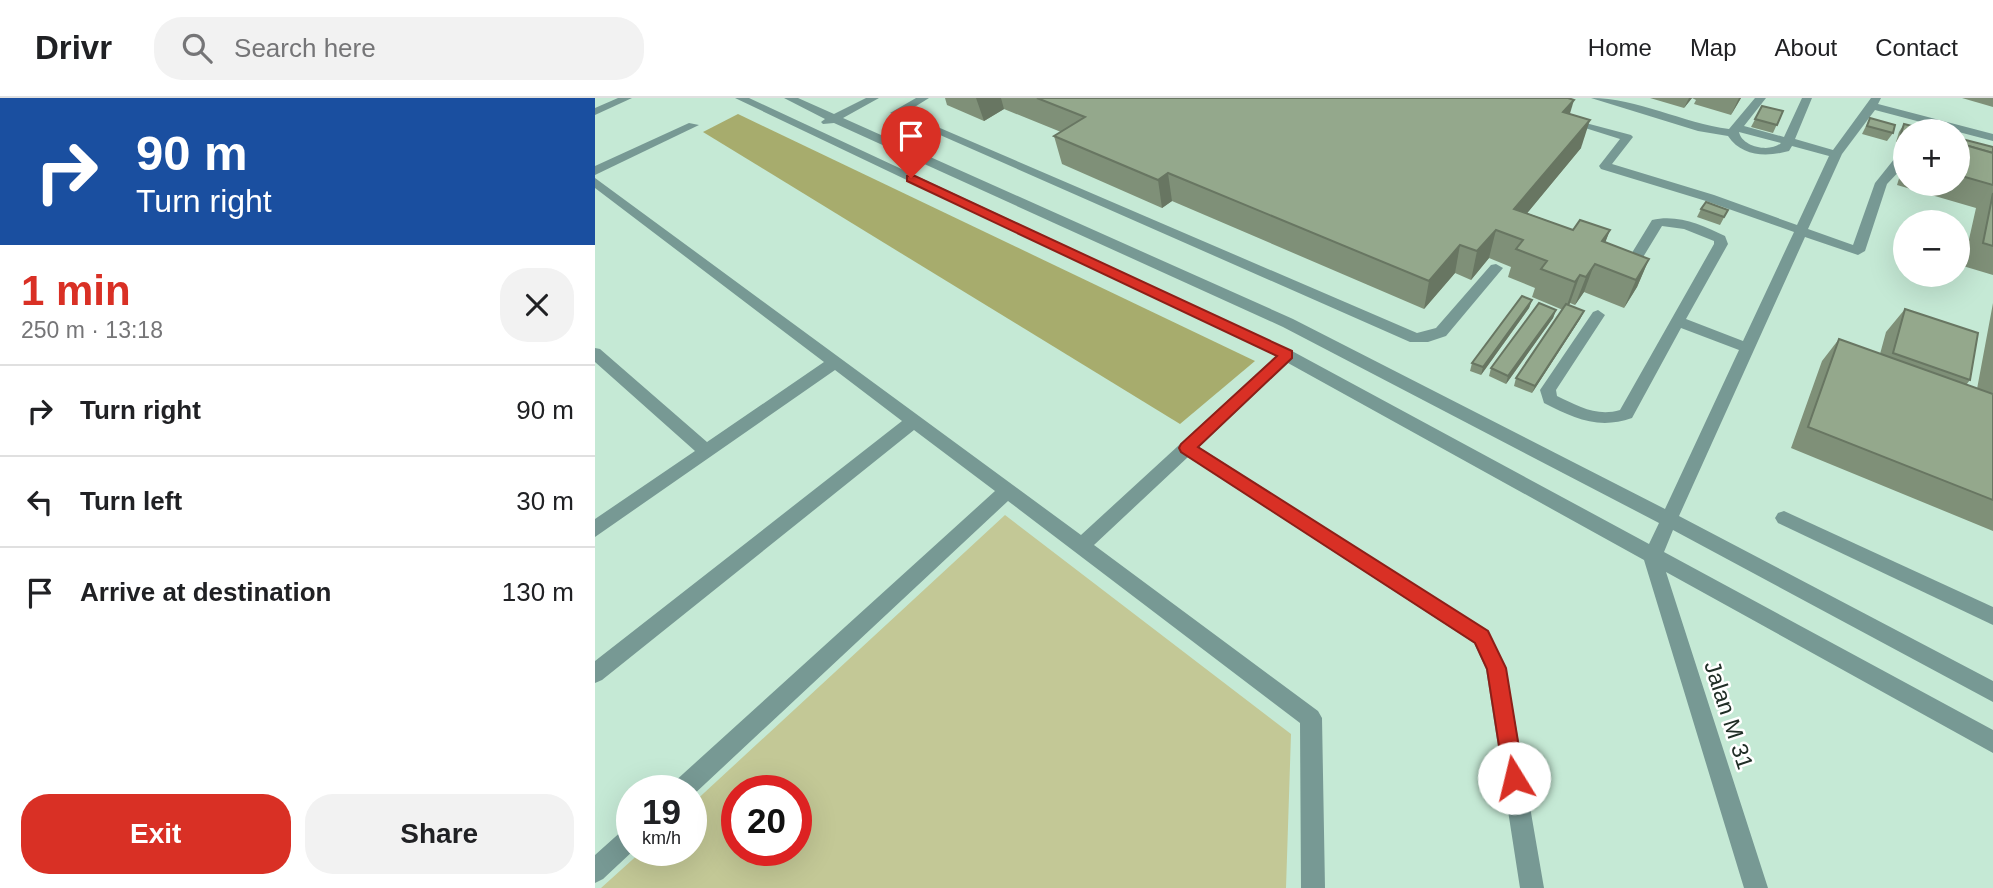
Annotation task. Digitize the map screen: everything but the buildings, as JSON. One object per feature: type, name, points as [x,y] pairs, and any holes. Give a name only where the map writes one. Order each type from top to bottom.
[{"type":"street","points":[[595,112],[627,98]]},
{"type":"street","points":[[740,98],[1287,355],[1993,742]]},
{"type":"street","points":[[789,98],[1288,323],[1670,520],[1993,692]]},
{"type":"street","points":[[811,131],[875,98],[888,103],[896,113],[1415,338],[1428,337],[1441,331],[1496,268]]},
{"type":"street","points":[[896,113],[924,98]]},
{"type":"street","points":[[1596,98],[1702,129],[1734,130],[1836,154]]},
{"type":"street","points":[[1734,130],[1761,98]]},
{"type":"street","points":[[1787,141],[1807,98]]},
{"type":"street","points":[[1652,557],[1836,154],[1874,102],[1993,138]]},
{"type":"street","points":[[1551,114],[1627,137],[1605,166],[1801,229],[1858,251],[1881,183],[1893,168]]},
{"type":"street","points":[[595,171],[693,125]]},
{"type":"street","points":[[595,182],[1311,718],[1313,888]]},
{"type":"street","points":[[1598,315],[1548,390],[1550,399],[1592,419],[1612,421],[1626,414],[1721,244],[1720,239],[1671,221],[1657,223],[1626,274]]},
{"type":"street","points":[[1677,321],[1748,348]]},
{"type":"street","points":[[595,353],[707,452]]},
{"type":"street","points":[[1081,546],[1287,355]]},
{"type":"street","points":[[595,529],[835,362]]},
{"type":"street","points":[[595,673],[914,421]]},
{"type":"street","points":[[1187,448],[1481,637],[1496,668],[1532,888]]},
{"type":"street","points":[[698,775],[1007,491]]},
{"type":"street","points":[[1784,519],[1993,616]]},
{"type":"street","name":"Jalan M 31","points":[[1652,557],[1756,888]]},
{"type":"street","points":[[595,871],[616,852]]},
{"type":"green space","points":[[738,114],[1255,361],[1180,424],[703,132]]},
{"type":"green space","points":[[1005,515],[1291,734],[1286,888],[601,888],[625,866],[707,866],[707,790],[721,777],[721,866],[812,866],[812,775],[723,775]]},
{"type":"route","points":[[911,178],[1287,355],[1187,448],[1481,637],[1490,650],[1496,668],[1514,778]]}]
